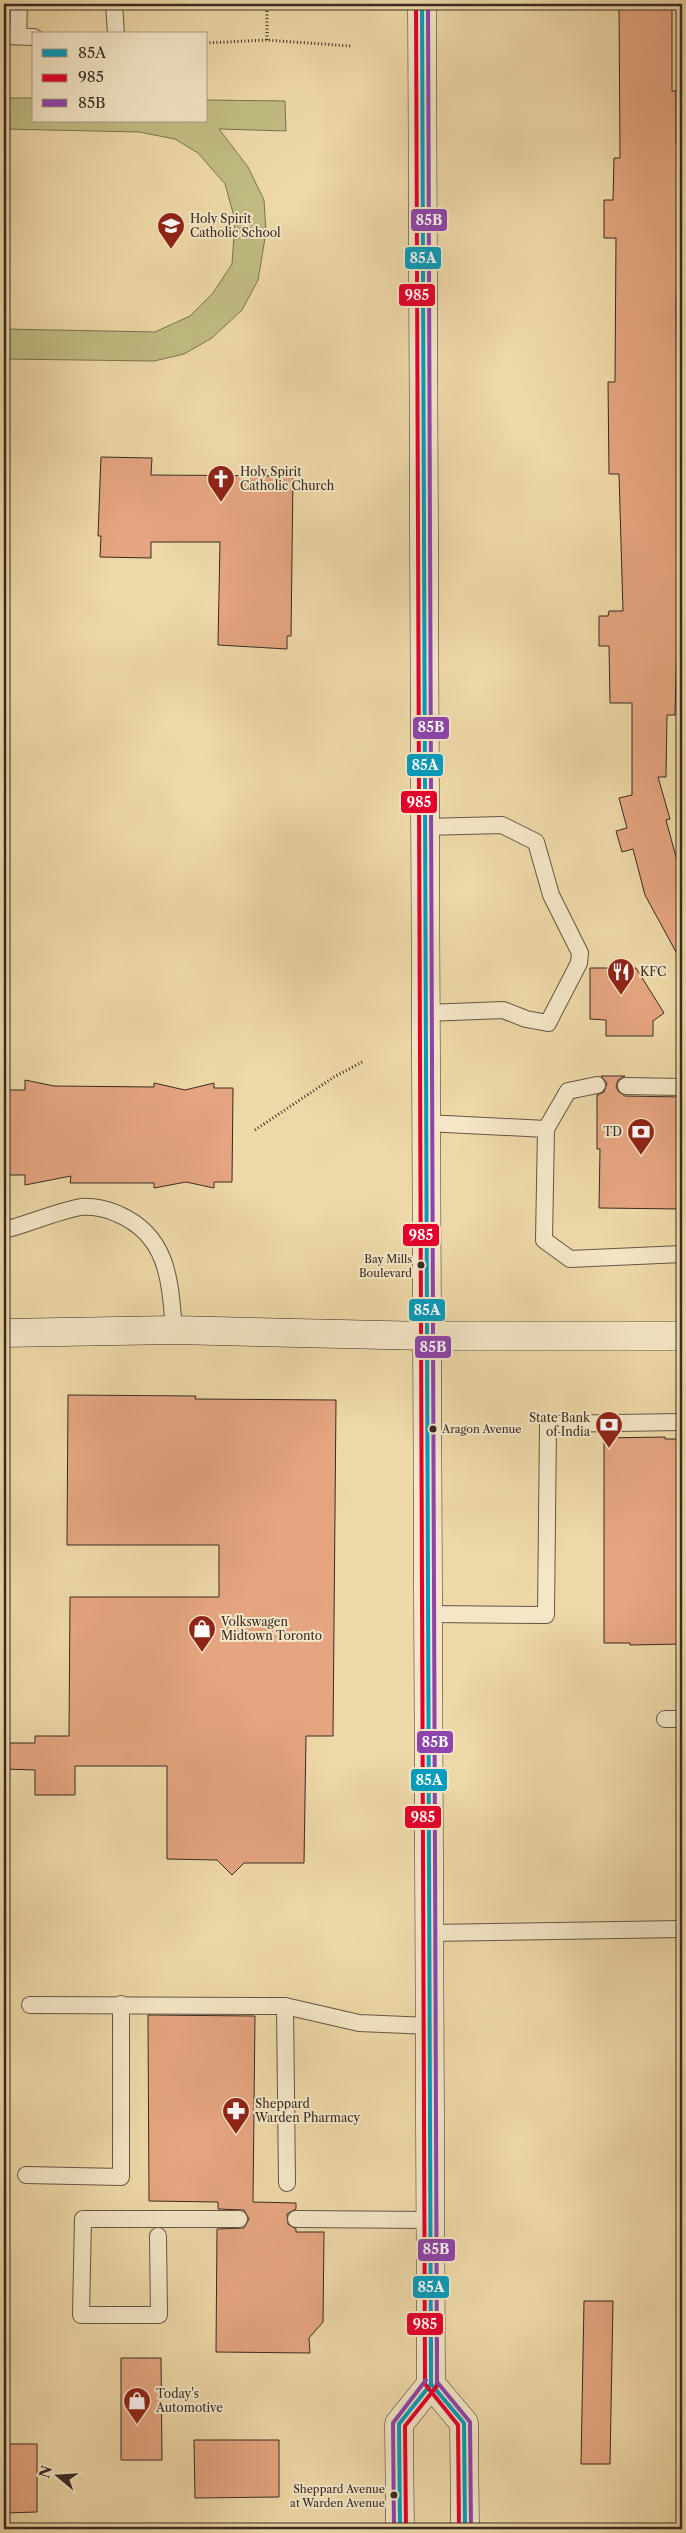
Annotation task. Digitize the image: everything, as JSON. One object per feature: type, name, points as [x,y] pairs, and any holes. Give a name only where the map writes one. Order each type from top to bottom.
[{"type":"main road","points":[[400,2529],[398,2424],[431,2384],[422,4]]},
{"type":"main road","points":[[4,1333],[174,1330],[427,1336],[682,1336]]},
{"type":"main road","points":[[431,2384],[464,2423],[465,2529]]},
{"type":"lane","points":[[18,36],[19,4]]},
{"type":"lane","points":[[114,4],[116,32]]},
{"type":"lane","points":[[425,827],[502,825],[536,842],[551,895],[580,953],[579,963],[548,1023],[526,1019],[503,1010],[426,1012]]},
{"type":"lane","points":[[597,1085],[568,1091],[546,1128],[544,1240],[570,1259],[682,1254]]},
{"type":"lane","points":[[626,1086],[682,1088]]},
{"type":"lane","points":[[426,1123],[546,1128]]},
{"type":"lane","points":[[4,1230],[82,1207],[108,1210],[132,1220],[156,1244],[163,1260],[171,1297],[174,1330]]},
{"type":"lane","points":[[428,1614],[546,1615],[548,1424],[682,1422]]},
{"type":"lane","points":[[665,1719],[682,1719]]},
{"type":"lane","points":[[429,1933],[682,1929]]},
{"type":"lane","points":[[26,2175],[121,2177],[120,2004]]},
{"type":"lane","points":[[30,2005],[285,2006],[359,2023],[430,2026]]},
{"type":"lane","points":[[285,2006],[287,2183]]},
{"type":"lane","points":[[158,2236],[159,2316],[81,2315],[83,2219],[239,2219]]},
{"type":"lane","points":[[296,2219],[430,2220]]},
{"type":"path","points":[[267,4],[267,40]]},
{"type":"path","points":[[208,44],[267,40],[352,46]]},
{"type":"path","points":[[255,1130],[334,1077],[364,1061]]},
{"type":"shaded area","points":[[4,98],[32,98],[32,122],[208,122],[208,100],[285,101],[286,131],[219,129],[248,167],[264,200],[266,232],[258,280],[242,310],[212,338],[184,354],[154,361],[4,359],[4,329],[155,332],[190,316],[213,293],[232,264],[235,220],[225,184],[198,153],[175,139],[139,132],[4,129]]},
{"type":"building","points":[[619,4],[672,4],[672,91],[676,91],[676,144],[682,144],[682,239],[681,250],[677,250],[676,309],[677,453],[679,453],[680,503],[682,503],[680,632],[677,633],[675,715],[667,715],[666,777],[658,777],[670,819],[666,820],[682,879],[682,963],[645,895],[633,849],[622,852],[616,831],[627,828],[619,798],[632,795],[632,703],[610,703],[609,646],[599,646],[599,616],[608,616],[609,611],[623,611],[619,474],[609,474],[608,382],[615,382],[616,238],[604,238],[604,200],[613,200],[614,158],[620,158]]},
{"type":"building","points":[[101,457],[152,458],[151,475],[293,476],[291,636],[287,636],[287,649],[218,645],[220,542],[151,542],[151,558],[100,557],[101,536],[98,536]]},
{"type":"building","name":"KFC","points":[[590,968],[636,968],[664,1013],[653,1021],[653,1036],[606,1036],[606,1020],[590,1019]]},
{"type":"building","points":[[601,1076],[625,1076],[618,1080],[616,1086],[618,1091],[625,1096],[682,1097],[682,1209],[599,1208],[600,1149],[597,1149],[597,1095],[604,1092],[607,1083]]},
{"type":"building","points":[[25,1080],[54,1086],[154,1087],[154,1083],[185,1090],[214,1083],[214,1088],[233,1088],[232,1182],[214,1182],[214,1188],[186,1182],[154,1188],[154,1183],[70,1183],[71,1176],[25,1185],[25,1175],[4,1175],[4,1090],[25,1090]]},
{"type":"building","name":"Volkswagen Midtown Toronto","points":[[68,1395],[196,1396],[195,1399],[336,1400],[333,1736],[306,1736],[304,1863],[244,1863],[232,1875],[217,1860],[167,1859],[167,1766],[75,1766],[75,1795],[35,1795],[35,1770],[5,1769],[5,1743],[35,1743],[35,1736],[69,1736],[70,1597],[219,1597],[219,1545],[67,1545]]},
{"type":"building","points":[[665,1437],[665,1439],[682,1439],[682,1644],[630,1645],[630,1643],[604,1643],[604,1438]]},
{"type":"building","points":[[148,2015],[255,2016],[253,2202],[296,2203],[296,2209],[287,2214],[288,2224],[296,2229],[296,2232],[324,2232],[323,2322],[309,2338],[310,2353],[216,2352],[217,2229],[244,2228],[249,2219],[244,2210],[218,2209],[218,2202],[149,2201]]},
{"type":"building","points":[[584,2301],[613,2301],[610,2464],[581,2464]]},
{"type":"building","points":[[121,2358],[161,2358],[162,2460],[121,2460]]},
{"type":"building","points":[[194,2440],[279,2440],[279,2497],[195,2498]]},
{"type":"building","points":[[4,2444],[37,2444],[37,2512],[4,2513]]},
{"type":"transit line","name":"985","points":[[416,4],[425,2384],[458,2425],[459,2529]]},
{"type":"transit line","name":"85A","points":[[422,4],[431,2384],[464,2423],[465,2529]]},
{"type":"transit line","name":"85B","points":[[428,4],[437,2382],[470,2422],[471,2529]]},
{"type":"transit line","name":"85A","points":[[400,2529],[399,2424],[431,2384],[431,2341]]},
{"type":"transit line","name":"985","points":[[406,2529],[405,2426],[437,2386],[437,2341]]},
{"type":"transit line","name":"85B","points":[[394,2529],[393,2423],[426,2380]]},
{"type":"place","name":"Holy Spirit Catholic School","points":[[171,250]]},
{"type":"place","name":"Holy Spirit Catholic Church","points":[[221,503]]},
{"type":"place","name":"KFC","points":[[621,996]]},
{"type":"place","name":"TD","points":[[641,1156]]},
{"type":"place","name":"Bay Mills Boulevard","points":[[421,1265]]},
{"type":"place","name":"Aragon Avenue","points":[[433,1429]]},
{"type":"place","name":"State Bank of India","points":[[609,1449]]},
{"type":"place","name":"Volkswagen Midtown Toronto","points":[[202,1653]]},
{"type":"place","name":"Sheppard Warden Pharmacy","points":[[236,2135]]},
{"type":"place","name":"Today's Automotive","points":[[137,2425]]},
{"type":"place","name":"Sheppard Avenue at Warden Avenue","points":[[394,2495]]}]
